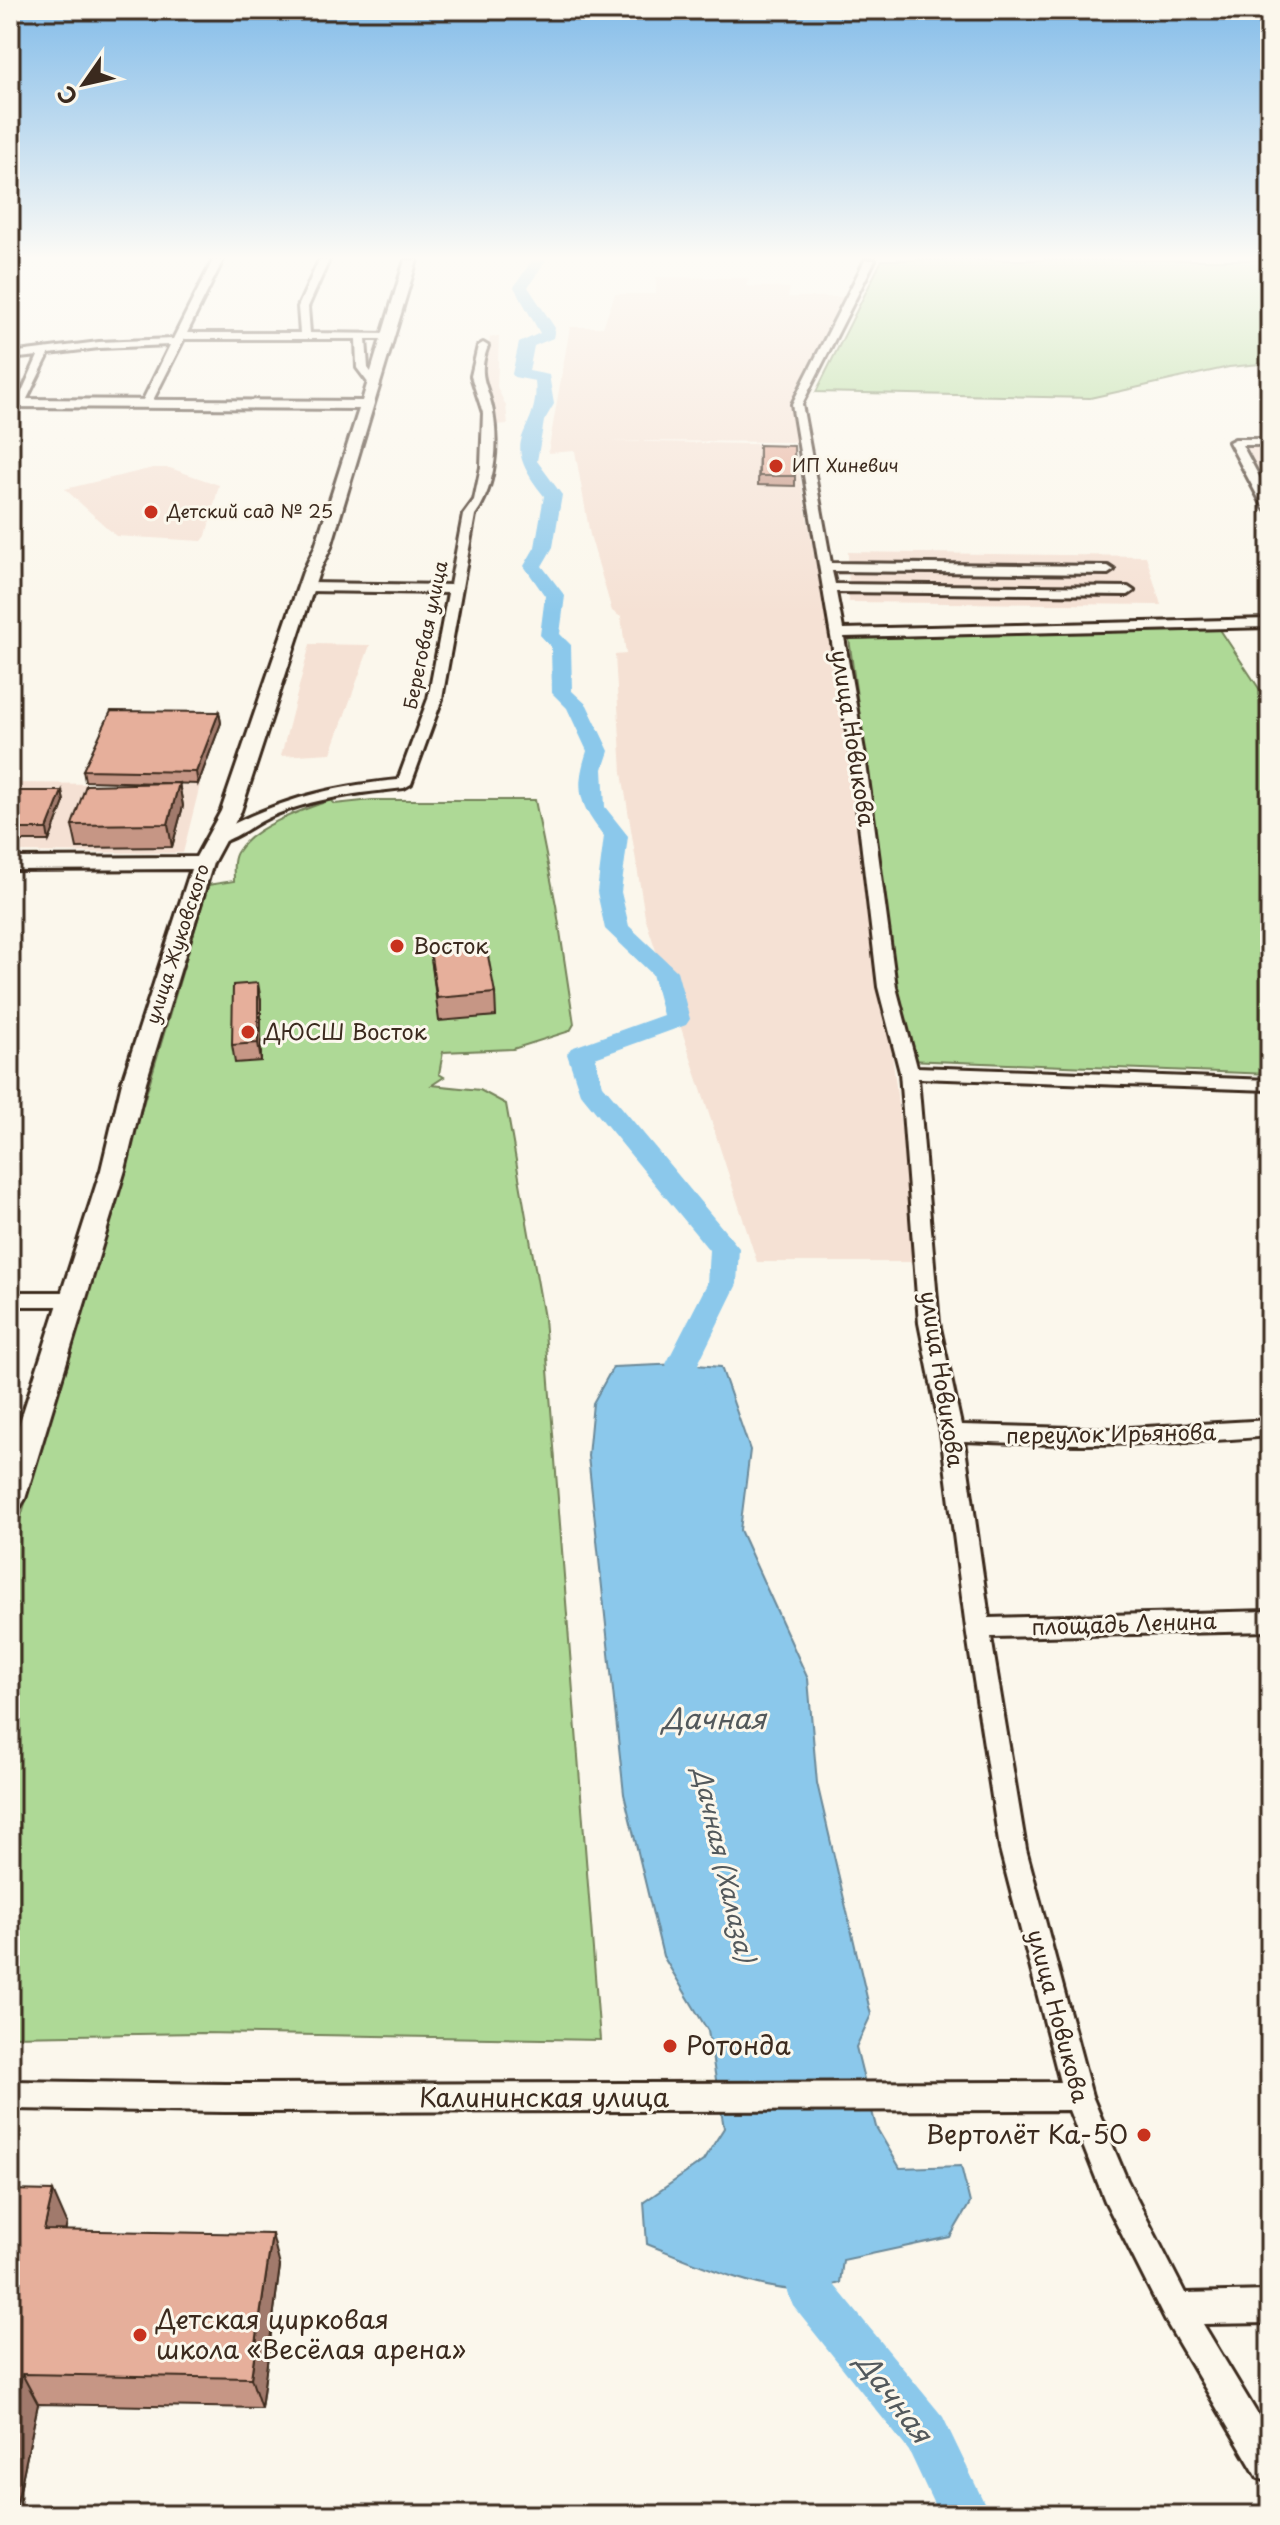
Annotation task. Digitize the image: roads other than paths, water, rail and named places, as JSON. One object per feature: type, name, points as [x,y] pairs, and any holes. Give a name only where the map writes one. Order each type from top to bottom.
[{"type":"main road","name":"улица Жуковского","points":[[10,1499],[113,1170],[134,1082],[208,851],[231,811],[352,458],[374,378]]},
{"type":"main road","points":[[15,403],[367,405]]},
{"type":"main road","points":[[10,864],[208,851]]},
{"type":"street","points":[[15,403],[30,378]]},
{"type":"street","points":[[146,404],[158,378]]},
{"type":"street","points":[[367,378],[373,382]]},
{"type":"street","name":"Береговая улица","points":[[208,851],[265,811],[301,798],[339,790],[404,784],[435,699],[469,515],[480,500],[483,486],[488,439],[487,406],[478,393],[476,378]]},
{"type":"street","name":"улица Новикова","points":[[810,378],[797,404],[858,756],[887,987],[909,1072],[929,1323],[952,1433],[978,1628],[1013,1849],[1078,2096],[1116,2190],[1176,2309],[1270,2466]]},
{"type":"street","points":[[1270,442],[1235,442],[1270,508]]},
{"type":"street","points":[[825,567],[1108,570]]},
{"type":"street","points":[[308,587],[455,589]]},
{"type":"street","points":[[828,588],[1128,591]]},
{"type":"street","points":[[837,633],[1270,623]]},
{"type":"street","points":[[909,1072],[1270,1085]]},
{"type":"street","points":[[10,1299],[71,1299]]},
{"type":"street","name":"переулок Ирьянова","points":[[952,1433],[1046,1438],[1186,1436],[1270,1428]]},
{"type":"street","name":"площадь Ленина","points":[[978,1628],[1270,1621]]},
{"type":"street","name":"Калининская улица","points":[[10,2095],[1078,2096]]},
{"type":"street","points":[[1176,2309],[1270,2307]]},
{"type":"water","name":"Дачная","points":[[682,1364],[721,1367],[750,1450],[740,1530],[808,1679],[817,1783],[871,2015],[856,2047],[876,2127],[900,2168],[961,2166],[970,2203],[950,2237],[843,2260],[840,2283],[814,2290],[792,2290],[750,2282],[647,2244],[644,2202],[703,2161],[724,2128],[708,2031],[663,1956],[624,1794],[588,1456],[593,1403],[613,1367]]},
{"type":"waterway","name":"Дачная (Халаза)","points":[[542,378],[546,404],[535,421],[528,453],[531,467],[553,495],[544,547],[533,566],[555,596],[550,635],[561,645],[562,693],[576,705],[598,751],[592,769],[594,808],[616,836],[609,892],[617,929],[664,971],[677,1019],[580,1054],[590,1087],[724,1248],[722,1284],[682,1364],[693,1402]]},
{"type":"waterway","name":"Дачная","points":[[806,2252],[809,2290],[926,2434],[965,2515]]},
{"type":"place","name":"ИП Хиневич","points":[[776,466]]},
{"type":"place","name":"Детский сад № 25","points":[[151,512]]},
{"type":"place","name":"Восток","points":[[397,946]]},
{"type":"place","name":"ДЮСШ Восток","points":[[248,1032]]},
{"type":"place","name":"Ротонда","points":[[670,2046]]},
{"type":"place","name":"Вертолёт Ка-50","points":[[1144,2135]]},
{"type":"place","name":"Детская цирковая школа «Весёлая арена»","points":[[140,2335]]}]
